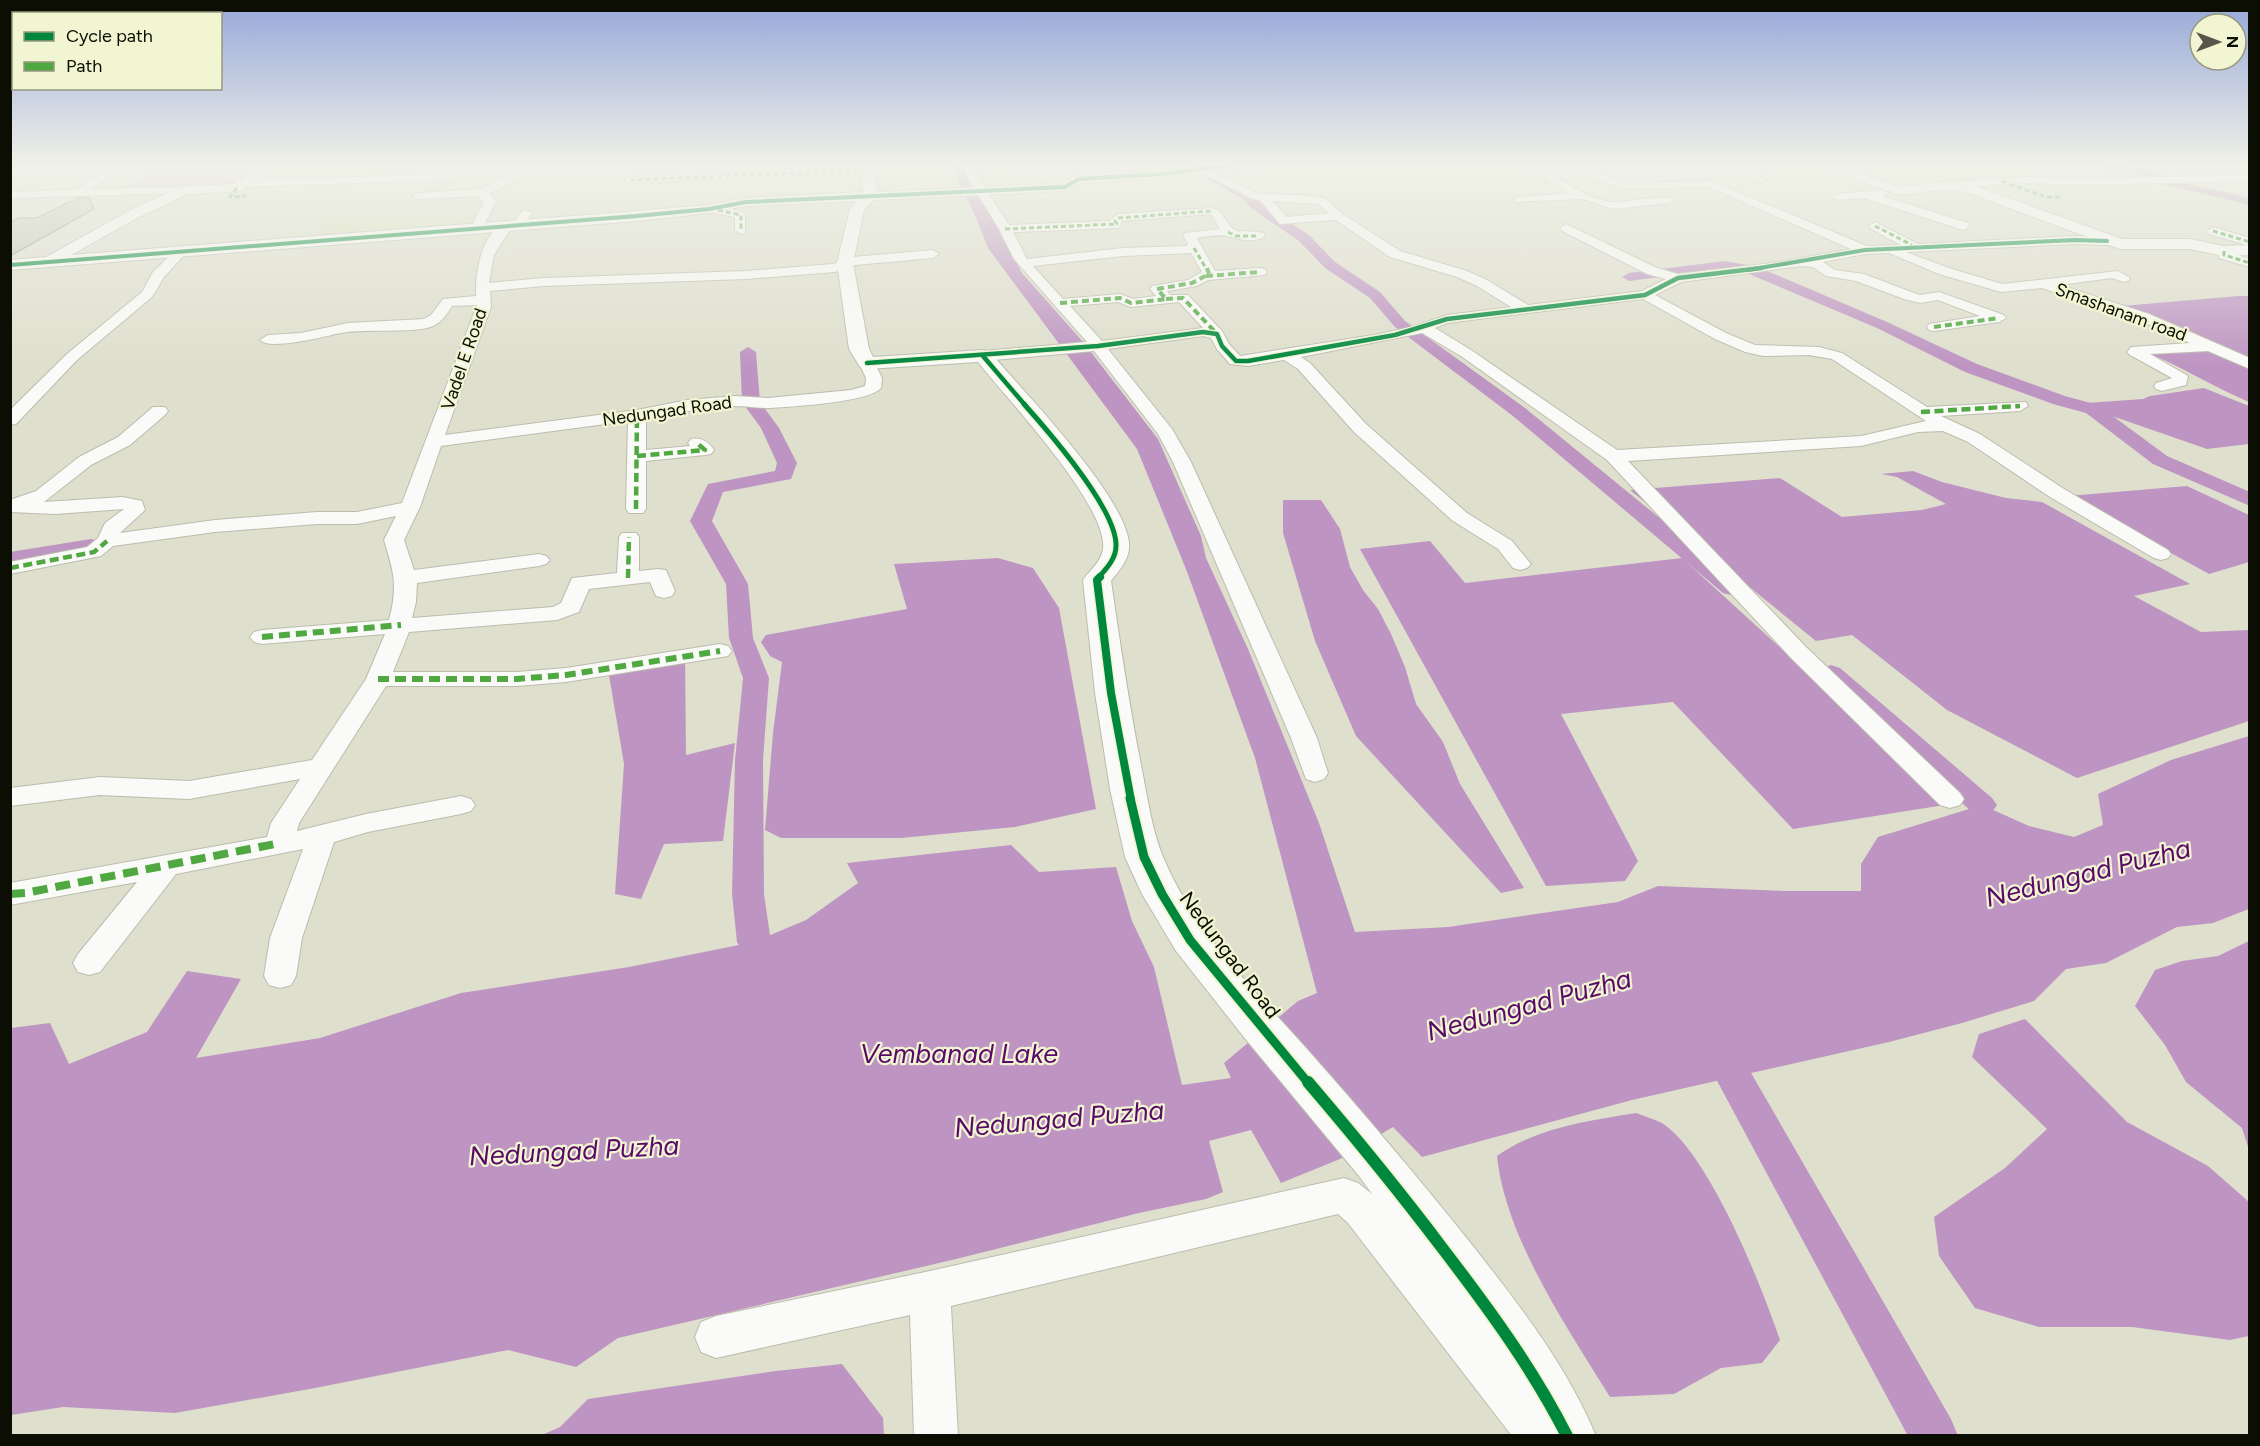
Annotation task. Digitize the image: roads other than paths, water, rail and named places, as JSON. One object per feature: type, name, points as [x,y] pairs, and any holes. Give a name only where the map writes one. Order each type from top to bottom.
[{"type":"street","points":[[45,263],[104,230]]},
{"type":"street","points":[[10,266],[458,230]]},
{"type":"street","name":"Vadel E Road","points":[[280,843],[285,823],[378,679],[401,625],[406,578],[394,540],[410,507],[484,307],[481,273],[486,257],[494,242],[507,230]]},
{"type":"street","name":"Nedungad Road","points":[[435,441],[637,415],[688,405],[735,401],[768,403],[866,392],[873,388],[874,378],[859,349],[845,263],[852,230]]},
{"type":"street","points":[[1006,230],[1023,263],[1098,345],[1166,433],[1182,462],[1304,738],[1316,773]]},
{"type":"street","points":[[1361,230],[1395,254],[1462,274],[1482,283],[1526,310]]},
{"type":"street","points":[[1571,230],[1652,271],[1678,278]]},
{"type":"street","points":[[1819,230],[1865,250]]},
{"type":"street","points":[[1884,230],[1915,247]]},
{"type":"street","points":[[2080,230],[2108,241]]},
{"type":"street","points":[[2213,231],[2250,242]]},
{"type":"street","points":[[1206,276],[1209,274],[1204,261],[1194,248],[1189,236],[1191,234],[1228,232],[1236,236],[1259,236]]},
{"type":"street","points":[[1060,303],[1119,298],[1131,303],[1183,298],[1217,334],[1222,346],[1236,361],[1248,362],[1416,330],[1447,319],[1645,295],[1678,278],[1803,262],[1865,250],[2108,241],[2132,245],[2190,244],[2224,251],[2250,250]]},
{"type":"street","points":[[1023,263],[1121,248],[1155,252],[1194,248]]},
{"type":"street","name":"Smashanam road","points":[[1887,248],[1944,271],[2001,288],[2043,284],[2144,317],[2250,364]]},
{"type":"street","points":[[2224,251],[2224,255],[2250,264]]},
{"type":"street","points":[[10,420],[72,357],[147,294],[158,275],[180,253]]},
{"type":"street","points":[[268,340],[301,337],[348,327],[427,323],[436,318],[448,302],[483,294],[498,285],[746,275],[835,268],[845,263],[933,254]]},
{"type":"street","points":[[1803,262],[1816,263],[1831,273],[1859,277],[1920,299],[1939,296],[1999,318],[1934,327]]},
{"type":"street","points":[[1166,299],[1156,289],[1192,283],[1206,276],[1260,273]]},
{"type":"street","points":[[2043,284],[2113,274],[2123,278]]},
{"type":"street","points":[[1645,295],[1733,341],[1762,351],[1822,350],[1829,353],[1921,412],[1945,426],[1974,438],[2057,493],[2161,554]]},
{"type":"street","points":[[1585,303],[1603,313]]},
{"type":"street","points":[[1416,330],[1466,353],[1613,456],[1798,651],[1950,799]]},
{"type":"street","points":[[867,363],[983,356],[1194,333],[1217,334]]},
{"type":"street","points":[[2162,386],[2181,382],[2180,376],[2145,358],[2135,352],[2136,350],[2211,347]]},
{"type":"street","points":[[1288,355],[1304,366],[1360,428],[1409,473],[1460,517],[1505,544],[1520,564]]},
{"type":"street","name":"Nedungad Road","points":[[983,356],[1052,434],[1085,476],[1115,535],[1116,548],[1113,559],[1097,580],[1111,693],[1128,789],[1144,857],[1162,894],[1190,940],[1258,1024],[1376,1161],[1476,1292],[1543,1389],[1567,1436]]},
{"type":"street","points":[[1921,412],[2020,406]]},
{"type":"street","points":[[14,506],[43,495],[85,461],[124,441],[159,411]]},
{"type":"street","points":[[636,509],[637,415]]},
{"type":"street","points":[[1613,456],[1861,441],[1918,427],[1945,426]]},
{"type":"street","points":[[637,456],[705,450],[697,443]]},
{"type":"street","points":[[14,506],[65,508],[123,503],[135,505],[135,510],[112,527],[107,542]]},
{"type":"street","points":[[10,568],[94,552],[107,542],[215,526],[317,518],[357,518],[410,507]]},
{"type":"street","points":[[628,578],[629,537]]},
{"type":"street","points":[[406,578],[539,560]]},
{"type":"street","points":[[262,637],[557,613],[571,607],[580,583],[658,575],[664,591]]},
{"type":"street","points":[[378,679],[517,679],[566,675],[720,651]]},
{"type":"street","points":[[10,797],[100,786],[189,790],[320,767]]},
{"type":"street","points":[[10,894],[26,893],[322,836],[366,823],[461,805]]},
{"type":"street","points":[[279,976],[286,938],[322,836]]},
{"type":"street","points":[[89,963],[167,865]]},
{"type":"street","points":[[716,1337],[930,1291],[1344,1195],[1362,1210],[1541,1436]]},
{"type":"street","points":[[930,1291],[936,1436]]},
{"type":"water","name":"Vembanad Lake","points":[[981,230],[999,230],[1022,273],[1084,343],[1158,439],[1201,536],[1206,558],[1248,649],[1319,823],[1355,932],[1448,927],[1618,902],[1658,886],[1785,891],[1861,891],[1861,864],[1878,837],[1982,805],[2029,826],[2074,837],[2103,825],[2098,794],[2171,760],[2249,736],[2249,909],[2213,923],[2177,927],[2106,963],[2066,969],[2034,1001],[1962,1023],[1889,1042],[1632,1100],[1422,1157],[1393,1127],[1340,1159],[1281,1183],[1251,1130],[1209,1141],[1223,1192],[1206,1199],[618,1338],[576,1367],[508,1350],[175,1413],[63,1407],[11,1415],[11,1028],[50,1023],[69,1064],[147,1032],[187,971],[241,979],[196,1058],[320,1038],[461,993],[629,967],[754,942],[806,920],[858,883],[847,863],[1011,845],[1039,872],[1116,867],[1132,921],[1154,967],[1182,1085],[1231,1078],[1224,1063],[1298,1001],[1317,993],[1255,758],[1186,569],[1137,449],[988,248]]},
{"type":"water","points":[[2249,296],[2249,360],[2123,306]]},
{"type":"water","points":[[2206,348],[2249,367],[2249,402],[2145,352]]},
{"type":"water","points":[[2204,388],[2249,406],[2249,444],[2207,449],[2092,409],[2087,403],[2143,399]]},
{"type":"water","points":[[1913,471],[1942,482],[2006,498],[2042,502],[2190,584],[2134,596],[2201,632],[2249,630],[2249,721],[2077,778],[1947,710],[1852,635],[1816,641],[1630,490],[1780,478],[1842,517],[1922,510],[1946,504],[1897,477],[1881,474]]},
{"type":"water","points":[[2187,486],[2249,515],[2249,562],[2209,574],[2068,496]]},
{"type":"water","points":[[1283,500],[1321,500],[1340,529],[1350,567],[1363,590],[1378,609],[1391,634],[1405,667],[1416,704],[1443,742],[1460,784],[1524,888],[1501,893],[1356,736],[1315,641],[1283,533]]},
{"type":"water","points":[[1430,541],[1465,583],[1682,558],[1951,804],[1793,829],[1673,702],[1561,714],[1638,861],[1625,881],[1546,886],[1360,549]]},
{"type":"water","points":[[998,558],[1033,568],[1059,608],[1096,809],[1015,827],[901,838],[781,838],[765,830],[773,733],[782,662],[770,656],[761,642],[766,635],[907,609],[894,564]]},
{"type":"water","points":[[685,655],[686,755],[735,743],[723,841],[664,844],[641,899],[615,894],[624,764],[608,669]]},
{"type":"water","points":[[2249,941],[2249,1150],[2242,1128],[2186,1082],[2165,1045],[2135,1006],[2155,970],[2182,961],[2218,956]]},
{"type":"water","points":[[2025,1019],[2127,1122],[2208,1166],[2249,1202],[2249,1336],[2230,1340],[2132,1327],[2039,1327],[1975,1308],[1939,1256],[1934,1217],[2005,1168],[2047,1129],[1972,1057],[1979,1034]]},
{"type":"water","points":[[1636,1113],[1662,1123],[1680,1139],[1698,1162],[1732,1223],[1761,1288],[1780,1340],[1762,1363],[1721,1368],[1674,1394],[1610,1397],[1558,1312],[1525,1250],[1502,1187],[1497,1156],[1529,1138],[1546,1132],[1582,1122]]},
{"type":"water","points":[[842,1364],[883,1418],[884,1435],[542,1435],[560,1427],[588,1399],[776,1371]]},
{"type":"waterway","points":[[1293,230],[1304,238],[1330,265],[1375,295],[1400,324],[1519,412],[1731,588]]},
{"type":"waterway","points":[[1629,277],[1725,265],[1753,270],[1882,325],[1971,368],[2059,400],[2092,409],[2160,460],[2250,500]]},
{"type":"waterway","points":[[748,352],[751,402],[770,428],[787,463],[784,475],[715,488],[701,521],[737,584],[741,638],[756,678],[749,760],[748,894],[754,942]]},
{"type":"waterway","points":[[10,559],[91,546]]},
{"type":"waterway","points":[[1831,673],[1982,805]]},
{"type":"waterway","points":[[1734,1077],[1934,1436]]},
{"type":"water label","name":"Nedungad Puzha","points":[[2088,873]]},
{"type":"water label","name":"Nedungad Puzha","points":[[1529,1005]]},
{"type":"water label","name":"Nedungad Puzha","points":[[1059,1119]]},
{"type":"water label","name":"Nedungad Puzha","points":[[574,1151]]}]
